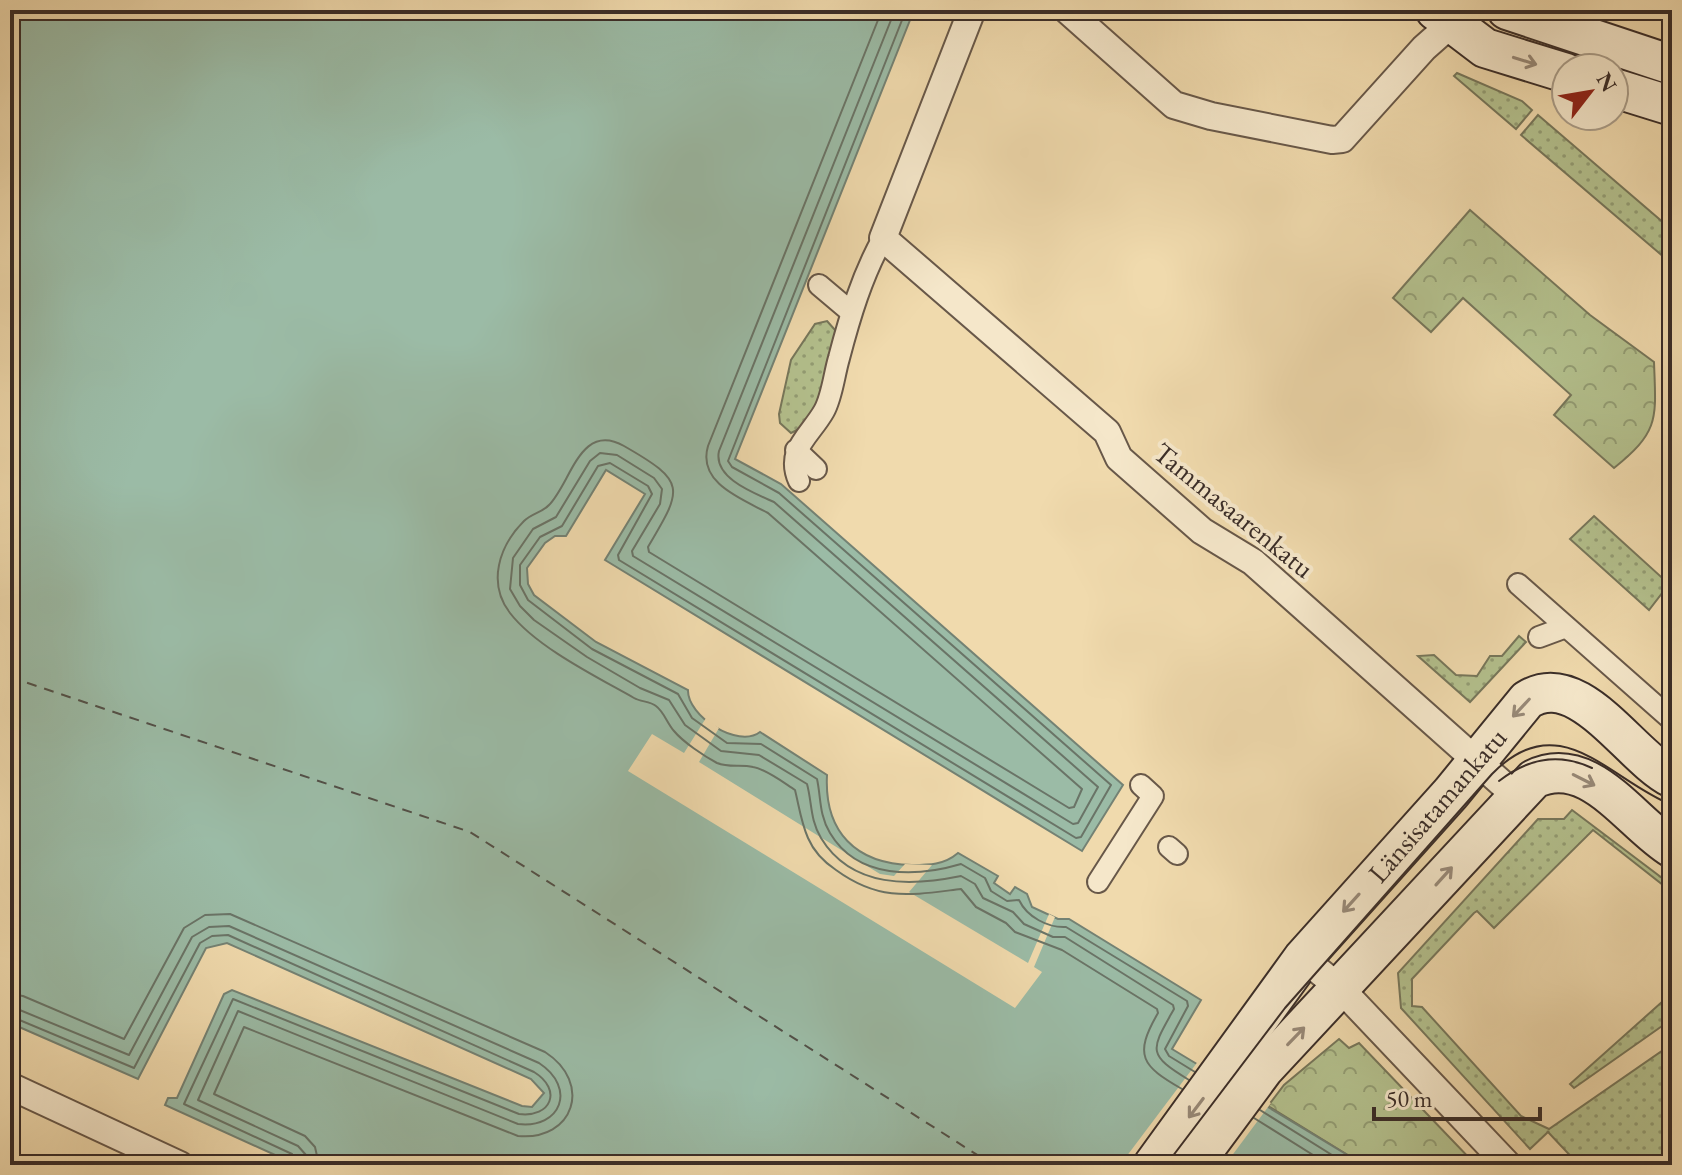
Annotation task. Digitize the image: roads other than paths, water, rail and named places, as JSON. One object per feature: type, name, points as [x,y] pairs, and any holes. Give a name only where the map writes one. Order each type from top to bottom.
[{"type":"main road","points":[[1507,10],[1672,65]]},
{"type":"main road","points":[[1451,15],[1485,48],[1550,68]]},
{"type":"main road","points":[[1630,93],[1672,106]]},
{"type":"main road","name":"Länsisatamankatu","points":[[1252,1060],[1303,958],[1527,700],[1542,692],[1551,692],[1582,702],[1672,778]]},
{"type":"main road","name":"Länsisatamankatu","points":[[1252,1060],[1341,989],[1516,796],[1542,775],[1560,772],[1578,775],[1672,848]]},
{"type":"main road","points":[[1153,1165],[1252,1060]]},
{"type":"main road","points":[[1193,1165],[1252,1060]]},
{"type":"street","points":[[808,475],[796,450],[825,410],[851,312],[869,263],[883,238],[972,10]]},
{"type":"street","points":[[1067,10],[1174,105],[1211,116],[1332,140],[1342,139],[1451,15]]},
{"type":"street","name":"Tammasaarenkatu","points":[[883,238],[1107,432],[1119,458],[1132,470],[1202,531],[1253,562],[1516,796]]},
{"type":"street","points":[[819,285],[851,312]]},
{"type":"street","points":[[1518,584],[1672,720]]},
{"type":"street","points":[[1539,637],[1566,627]]},
{"type":"street","points":[[1098,882],[1153,796],[1141,785]]},
{"type":"street","points":[[1303,958],[1341,989],[1508,1165]]},
{"type":"street","points":[[10,1086],[165,1162]]},
{"type":"water","points":[[10,10],[914,10],[735,459],[781,484],[1123,785],[1082,851],[605,560],[645,494],[606,470],[566,536],[555,536],[545,543],[527,568],[528,584],[534,595],[596,642],[688,690],[696,710],[715,727],[739,736],[760,732],[827,775],[831,813],[847,841],[860,851],[875,859],[912,865],[942,862],[958,853],[998,876],[994,883],[1010,894],[1015,887],[1027,894],[1032,907],[1058,919],[1069,919],[1201,1000],[1172,1049],[1364,1165],[297,1165],[165,1105],[168,1098],[177,1098],[224,994],[232,990],[522,1106],[532,1107],[544,1093],[531,1079],[227,943],[206,948],[138,1079],[10,1023]]},
{"type":"tram line","points":[[1166,1165],[1285,1008],[1492,774],[1517,754],[1540,746],[1562,746],[1584,754],[1672,805]]},
{"type":"tram line","points":[[1499,781],[1521,767],[1543,760],[1567,760],[1592,768]]}]
